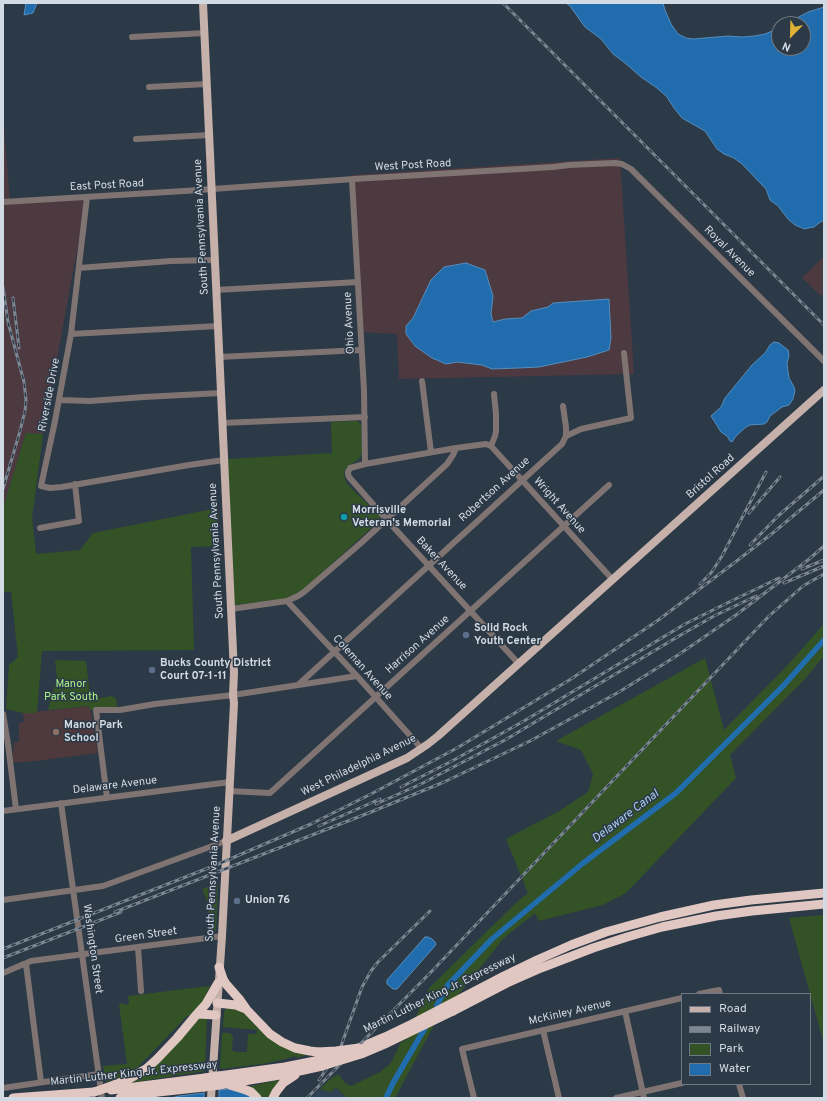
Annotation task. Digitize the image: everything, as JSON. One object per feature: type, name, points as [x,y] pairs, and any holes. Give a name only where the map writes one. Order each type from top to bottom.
[{"type":"highway","name":"Martin Luther King Jr. Expressway","points":[[222,1082],[320,1059],[349,1058],[381,1046],[405,1035],[515,970],[600,934],[660,917],[714,906],[824,893]]},
{"type":"highway","name":"Martin Luther King Jr. Expressway","points":[[13,1098],[105,1092],[139,1087],[222,1082],[310,1069],[320,1059],[336,1051],[359,1048],[507,982],[593,948],[633,935],[662,927],[716,916],[758,910],[824,904]]},
{"type":"highway","points":[[220,967],[221,974],[226,984],[265,1029],[282,1042],[320,1059]]},
{"type":"highway","points":[[105,1092],[146,1069],[157,1059],[206,1004],[218,983]]},
{"type":"highway","points":[[217,1003],[236,1005],[247,1010]]},
{"type":"highway","points":[[197,1014],[216,1015]]},
{"type":"highway","points":[[273,1098],[279,1088],[287,1080],[310,1069]]},
{"type":"highway","points":[[222,1082],[251,1092],[257,1098]]},
{"type":"highway","name":"Martin Luther King Jr. Expressway","points":[[120,1098],[180,1090],[204,1083]]},
{"type":"highway","points":[[164,1098],[180,1090]]},
{"type":"main road","name":"South Pennsylvania Avenue","points":[[203,3],[234,673],[234,703],[222,936],[211,1098]]},
{"type":"main road","name":"Bristol Road","points":[[613,580],[824,390]]},
{"type":"main road","name":"West Philadelphia Avenue","points":[[226,841],[386,768],[422,749],[613,580]]},
{"type":"street","points":[[132,37],[205,33]]},
{"type":"street","points":[[149,87],[207,84]]},
{"type":"street","points":[[136,139],[210,135]]},
{"type":"street","name":"West Post Road","points":[[212,190],[615,163]]},
{"type":"street","name":"Royal Avenue","points":[[615,163],[622,164],[632,169],[824,361]]},
{"type":"street","name":"Ohio Avenue","points":[[352,180],[358,282],[365,464]]},
{"type":"street","name":"East Post Road","points":[[3,202],[212,190]]},
{"type":"street","name":"Riverside Drive","points":[[75,484],[55,487],[41,486],[71,334],[87,197]]},
{"type":"street","points":[[79,268],[171,261],[215,260]]},
{"type":"street","points":[[216,290],[358,282]]},
{"type":"street","points":[[71,334],[218,326]]},
{"type":"street","points":[[219,357],[361,350]]},
{"type":"street","name":"Robertson Avenue","points":[[299,684],[562,444],[566,436],[581,429],[630,418],[624,353]]},
{"type":"street","points":[[422,381],[431,452]]},
{"type":"street","points":[[59,400],[90,401],[221,393]]},
{"type":"street","points":[[365,464],[456,448],[486,444],[491,446],[496,431],[494,394]]},
{"type":"street","points":[[563,406],[566,436]]},
{"type":"street","points":[[222,423],[364,417]]},
{"type":"street","name":"Wright Avenue","points":[[491,446],[613,580]]},
{"type":"street","points":[[231,609],[287,601],[304,592],[447,464],[456,448]]},
{"type":"street","points":[[40,528],[78,521],[75,484],[224,460]]},
{"type":"street","name":"Baker Avenue","points":[[365,464],[350,468],[348,472],[349,477],[519,664]]},
{"type":"street","name":"Harrison Avenue","points":[[229,791],[270,793],[609,485]]},
{"type":"street","name":"Coleman Avenue","points":[[287,601],[422,749]]},
{"type":"street","points":[[107,798],[97,710],[120,710],[357,676]]},
{"type":"street","points":[[3,714],[16,809]]},
{"type":"street","name":"Delaware Avenue","points":[[3,811],[230,782]]},
{"type":"street","name":"Washington Street","points":[[61,803],[99,1074],[105,1092]]},
{"type":"street","points":[[3,900],[112,884],[226,841]]},
{"type":"street","name":"Green Street","points":[[3,973],[31,961],[222,936]]},
{"type":"street","points":[[138,947],[141,991]]},
{"type":"street","points":[[26,964],[41,1082]]},
{"type":"street","points":[[704,993],[719,990],[720,993]]},
{"type":"street","name":"McKinley Avenue","points":[[474,1098],[462,1049],[681,998]]},
{"type":"street","points":[[624,1011],[643,1095]]},
{"type":"street","points":[[543,1030],[559,1098]]},
{"type":"street","points":[[3,1088],[99,1074]]},
{"type":"street","points":[[616,1098],[643,1095],[681,1082]]},
{"type":"street","points":[[739,1085],[742,1098]]},
{"type":"shaded area","points":[[3,115],[10,201],[87,197],[43,434],[26,433],[3,508]]},
{"type":"shaded area","points":[[620,158],[634,374],[399,379],[397,334],[360,332],[352,175]]},
{"type":"shaded area","points":[[824,256],[824,296],[820,295],[802,278]]},
{"type":"shaded area","name":"Manor Park School","points":[[90,706],[98,753],[12,763],[14,742],[19,742],[19,723],[24,722],[23,713]]},
{"type":"shaded area","points":[[320,1089],[330,1092],[335,1089],[338,1090],[346,1098],[311,1098]]},
{"type":"green space","points":[[358,421],[361,425],[362,452],[360,458],[346,468],[344,473],[345,479],[348,485],[379,515],[379,521],[305,588],[296,594],[284,599],[234,605],[228,459],[332,453],[331,422]]},
{"type":"green space","points":[[26,433],[43,434],[32,518],[36,554],[80,550],[93,533],[218,508],[220,546],[191,547],[194,650],[42,651],[37,713],[23,713],[6,709],[9,665],[18,657],[11,592],[3,592],[3,508]]},
{"type":"green space","points":[[824,624],[824,656],[805,679],[730,755],[736,778],[626,893],[603,905],[539,921],[535,913],[504,938],[434,1025],[395,1098],[347,1098],[335,1088],[329,1092],[320,1089],[330,1079],[337,1075],[339,1075],[345,1083],[351,1086],[380,1072],[391,1063],[401,1042],[405,1040],[429,988],[528,893],[506,839],[559,811],[588,792],[593,774],[581,750],[556,741],[705,658],[724,730],[785,668]]},
{"type":"green space","name":"Manor Park South","points":[[55,660],[86,661],[90,696],[98,696],[99,698],[112,696],[116,699],[116,707],[90,710],[89,706],[48,710],[57,677]]},
{"type":"green space","points":[[218,884],[216,930],[211,931],[207,900],[202,889]]},
{"type":"green space","points":[[824,915],[824,1044],[811,993],[789,918]]},
{"type":"green space","points":[[210,986],[203,1002],[190,1017],[188,1015],[138,1067],[118,1078],[106,1082],[103,1066],[127,1064],[119,1004],[129,1004],[128,996]]},
{"type":"green space","points":[[227,1007],[236,1008],[246,1015],[258,1028],[277,1044],[307,1055],[262,1064],[220,1069],[222,1033],[230,1033],[233,1036],[232,1050],[235,1052],[247,1052],[248,1034],[256,1034],[257,1030],[223,1027],[224,1012]]},
{"type":"green space","points":[[207,1018],[205,1071],[123,1084],[198,1019]]},
{"type":"green space","points":[[284,1079],[270,1098],[261,1098],[250,1086]]},
{"type":"water","points":[[26,3],[37,3],[33,13],[24,15]]},
{"type":"water","points":[[566,3],[663,3],[671,24],[678,34],[686,38],[693,39],[728,36],[742,37],[765,34],[771,31],[771,56],[811,56],[811,16],[801,16],[824,7],[824,220],[814,227],[805,229],[795,225],[788,219],[778,206],[770,200],[766,189],[742,164],[717,149],[705,131],[682,118],[667,97],[613,54],[601,39],[585,27],[570,6]]},
{"type":"water","points":[[466,263],[485,270],[493,296],[491,314],[493,322],[505,319],[522,318],[531,311],[548,307],[553,303],[609,299],[611,338],[609,350],[587,357],[539,367],[518,368],[492,369],[482,365],[457,362],[446,364],[432,358],[415,346],[406,334],[406,326],[413,318],[431,280],[444,267]]},
{"type":"water","points":[[774,342],[779,343],[788,350],[789,355],[787,364],[789,378],[795,391],[793,399],[789,405],[782,407],[770,416],[764,424],[750,425],[746,427],[732,442],[721,432],[711,416],[721,407],[725,398],[752,365]]},
{"type":"water","points":[[425,937],[432,939],[436,944],[397,989],[393,989],[387,984],[387,980]]},
{"type":"water","points":[[219,1090],[238,1090],[254,1098],[219,1098]]},
{"type":"water","points":[[204,1093],[204,1098],[171,1098],[179,1096]]},
{"type":"waterway","name":"Delaware Canal","points":[[437,1005],[448,985],[492,939],[582,864],[676,793],[784,685],[824,640]]},
{"type":"waterway","name":"Delaware Canal","points":[[386,1098],[425,1028]]},
{"type":"railway","points":[[503,3],[824,325]]},
{"type":"railway","points":[[3,287],[8,322],[24,382],[26,400],[20,431],[3,489]]},
{"type":"railway","points":[[13,298],[19,348]]},
{"type":"railway","points":[[700,584],[711,573],[722,556],[766,472]]},
{"type":"railway","points":[[749,513],[780,477]]},
{"type":"railway","points":[[750,545],[778,516],[823,477]]},
{"type":"railway","points":[[3,949],[216,865],[311,824],[457,748],[571,679],[657,621],[774,532],[824,490]]},
{"type":"railway","points":[[115,912],[444,782],[530,741],[619,692],[678,655],[736,615],[824,546]]},
{"type":"railway","points":[[802,569],[824,560]]},
{"type":"railway","points":[[784,583],[824,566]]},
{"type":"railway","points":[[307,1098],[433,970],[769,616],[803,586],[824,574]]},
{"type":"railway","points":[[401,787],[452,761],[524,721],[685,624],[779,578]]},
{"type":"railway","points":[[376,804],[421,784],[505,740],[679,636],[714,616],[756,596]]},
{"type":"railway","points":[[319,826],[380,799]]},
{"type":"railway","points":[[319,1080],[340,1049],[362,987],[371,971],[378,962],[430,911]]},
{"type":"railway","points":[[3,958],[121,912]]},
{"type":"place","name":"Morrisville Veteran's Memorial","points":[[344,517]]},
{"type":"place","name":"Solid Rock Youth Center","points":[[466,635]]},
{"type":"place","name":"Bucks County District Court 07-1-11","points":[[152,670]]},
{"type":"place","name":"Manor Park School","points":[[56,732]]},
{"type":"place","name":"Union 76","points":[[237,901]]}]
